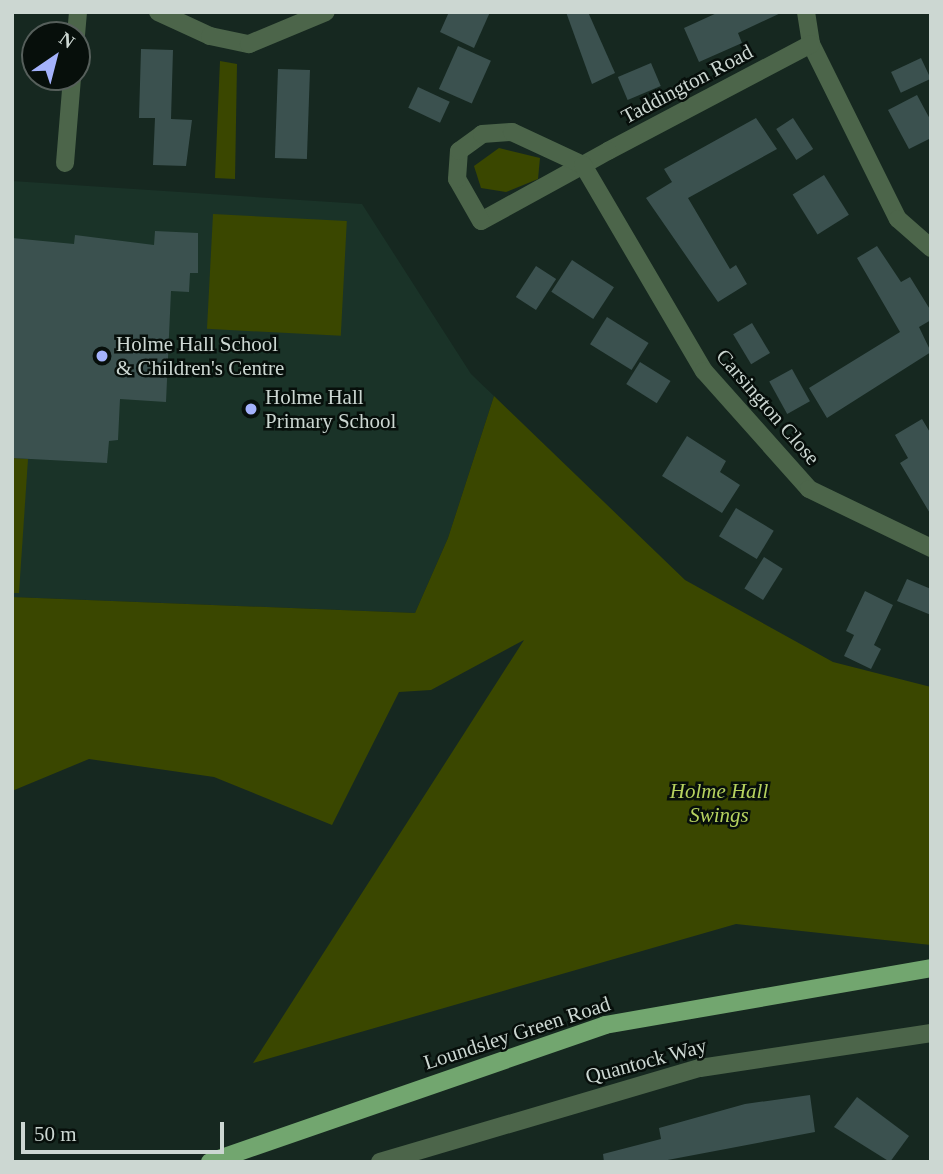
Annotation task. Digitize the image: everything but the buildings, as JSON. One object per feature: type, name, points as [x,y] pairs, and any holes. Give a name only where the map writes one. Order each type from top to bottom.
[{"type":"main road","name":"Loundsley Green Road","points":[[209,1162],[605,1025],[931,968]]},
{"type":"street","points":[[158,12],[210,36],[249,44],[326,12]]},
{"type":"street","points":[[806,12],[811,44],[898,219],[931,248]]},
{"type":"street","name":"Taddington Road","points":[[583,165],[512,132],[482,134],[459,151],[457,179],[481,220],[811,44]]},
{"type":"street","points":[[65,163],[71,91]]},
{"type":"street","name":"Carsington Close","points":[[583,165],[704,371],[809,489],[931,548]]},
{"type":"street","name":"Quantock Way","points":[[380,1162],[700,1068],[931,1033]]},
{"type":"shaded area","name":"Holme Hall Primary School","points":[[12,181],[362,204],[471,374],[494,396],[448,538],[415,613],[12,597]]},
{"type":"green space","points":[[220,61],[237,64],[235,179],[215,178]]},
{"type":"green space","points":[[499,148],[540,158],[538,179],[506,192],[481,188],[474,166]]},
{"type":"green space","name":"Holme Hall Primary School","points":[[213,214],[347,221],[341,336],[207,329]]},
{"type":"green space","name":"Holme Hall Swings","points":[[494,396],[685,580],[833,662],[931,687],[931,945],[736,924],[253,1063],[524,640],[431,690],[399,692],[332,825],[214,777],[89,759],[12,791],[12,597],[415,613],[448,538]]},
{"type":"green space","points":[[12,458],[28,459],[19,593],[12,593]]},
{"type":"place","name":"Holme Hall School & Children's Centre","points":[[102,356]]},
{"type":"place","name":"Holme Hall Primary School","points":[[251,409]]}]
